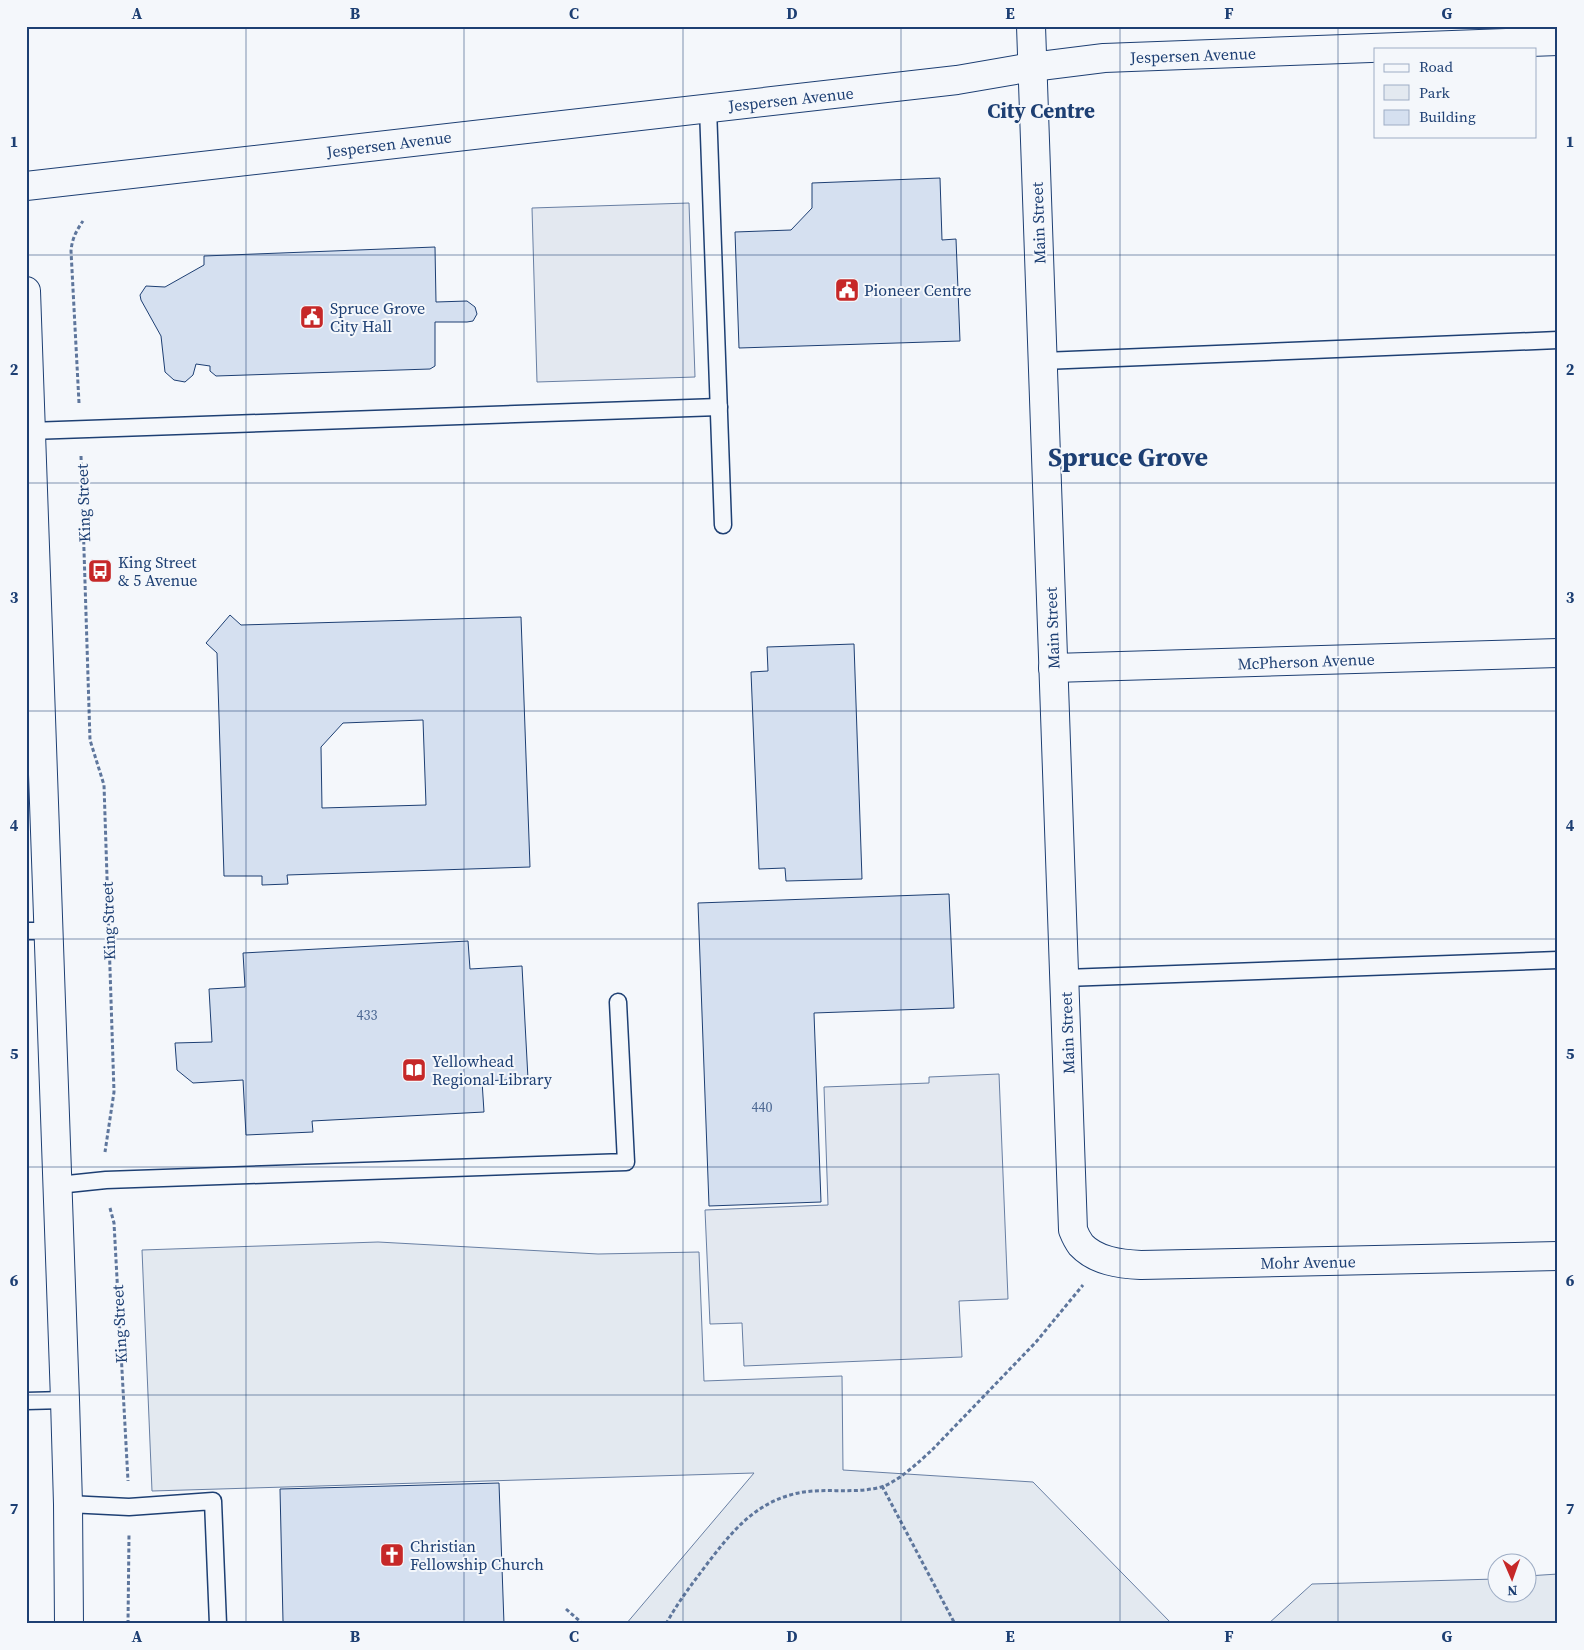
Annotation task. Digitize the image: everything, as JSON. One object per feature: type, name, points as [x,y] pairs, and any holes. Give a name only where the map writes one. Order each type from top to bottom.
[{"type":"street","name":"Main Street","points":[[1031,26],[1073,1230]]},
{"type":"street","name":"Jespersen Avenue","points":[[26,186],[957,80],[1032,67],[1104,58],[1558,41]]},
{"type":"street","points":[[26,291],[30,431],[37,931],[58,1184],[68,1504],[69,1624]]},
{"type":"street","name":"McPherson Avenue","points":[[1053,668],[1558,653]]},
{"type":"street","name":"Mohr Avenue","points":[[1073,1230],[1081,1244],[1104,1260],[1141,1266],[1558,1256]]},
{"type":"lane","points":[[708,108],[723,525]]},
{"type":"lane","points":[[1043,361],[1558,340]]},
{"type":"lane","points":[[30,431],[718,407]]},
{"type":"lane","points":[[1064,978],[1558,960]]},
{"type":"lane","points":[[58,1184],[106,1180],[626,1162],[618,1002]]},
{"type":"lane","points":[[26,1401],[65,1400]]},
{"type":"lane","points":[[68,1504],[129,1507],[213,1501],[218,1624]]},
{"type":"path","name":"King Street","points":[[83,221],[76,230],[71,251],[80,429],[90,740],[104,785],[114,1082],[104,1160],[108,1204],[114,1223],[129,1507],[128,1624]]},
{"type":"path","points":[[666,1624],[680,1599],[731,1532],[745,1519],[764,1506],[789,1495],[810,1491],[856,1490],[882,1486],[908,1470],[933,1449],[1036,1342],[1104,1260]]},
{"type":"path","points":[[882,1486],[955,1624]]},
{"type":"path","points":[[566,1609],[583,1624]]},
{"type":"green space","points":[[378,1242],[598,1254],[699,1252],[704,1381],[842,1376],[843,1470],[1033,1482],[1172,1624],[626,1624],[754,1473],[152,1491],[142,1250]]},
{"type":"green space","points":[[1558,1574],[1558,1624],[1268,1624],[1312,1584],[1486,1579],[1486,1602],[1536,1602],[1536,1575]]},
{"type":"shaded area","points":[[689,203],[695,377],[537,382],[532,208]]},
{"type":"shaded area","points":[[999,1074],[1008,1299],[959,1301],[962,1357],[744,1366],[742,1323],[710,1324],[705,1210],[828,1205],[824,1087],[929,1083],[929,1077]]},
{"type":"building","name":"Pioneer Centre","points":[[940,178],[942,240],[956,239],[960,341],[739,348],[735,232],[791,230],[812,208],[812,183]]},
{"type":"building","name":"Spruce Grove City Hall","points":[[435,247],[436,302],[467,301],[475,307],[477,314],[473,321],[435,322],[435,366],[430,369],[216,376],[210,371],[210,366],[196,364],[193,375],[185,382],[174,380],[165,372],[161,336],[140,295],[146,286],[165,287],[204,265],[204,256]]},
{"type":"building","points":[[230,615],[241,625],[521,617],[530,867],[287,875],[288,884],[262,885],[262,876],[224,876],[217,653],[206,643]],"holes":[[[423,720],[426,805],[322,808],[321,747],[343,723]]]},
{"type":"building","points":[[854,644],[862,879],[786,881],[785,868],[759,869],[751,672],[768,671],[767,647]]},
{"type":"building","points":[[949,894],[954,1008],[814,1013],[821,1202],[709,1206],[698,903]]},
{"type":"building","name":"Yellowhead Regional Library","points":[[468,941],[470,969],[522,966],[528,1079],[482,1081],[484,1112],[312,1121],[313,1132],[246,1135],[243,1080],[193,1083],[177,1070],[175,1043],[212,1042],[209,989],[245,987],[243,953]]},
{"type":"building","name":"Christian Fellowship Church","points":[[499,1483],[504,1624],[287,1624],[283,1621],[280,1489]]},
{"type":"place","name":"Pioneer Centre","points":[[847,290]]},
{"type":"place","name":"Spruce Grove City Hall","points":[[312,317]]},
{"type":"place","name":"King Street & 5 Avenue","points":[[100,571]]},
{"type":"place","name":"Yellowhead Regional Library","points":[[414,1070]]},
{"type":"place","name":"Christian Fellowship Church","points":[[392,1555]]},
{"type":"district","name":"City Centre","points":[[1041,110]]},
{"type":"district","name":"Spruce Grove","points":[[1128,457]]}]
